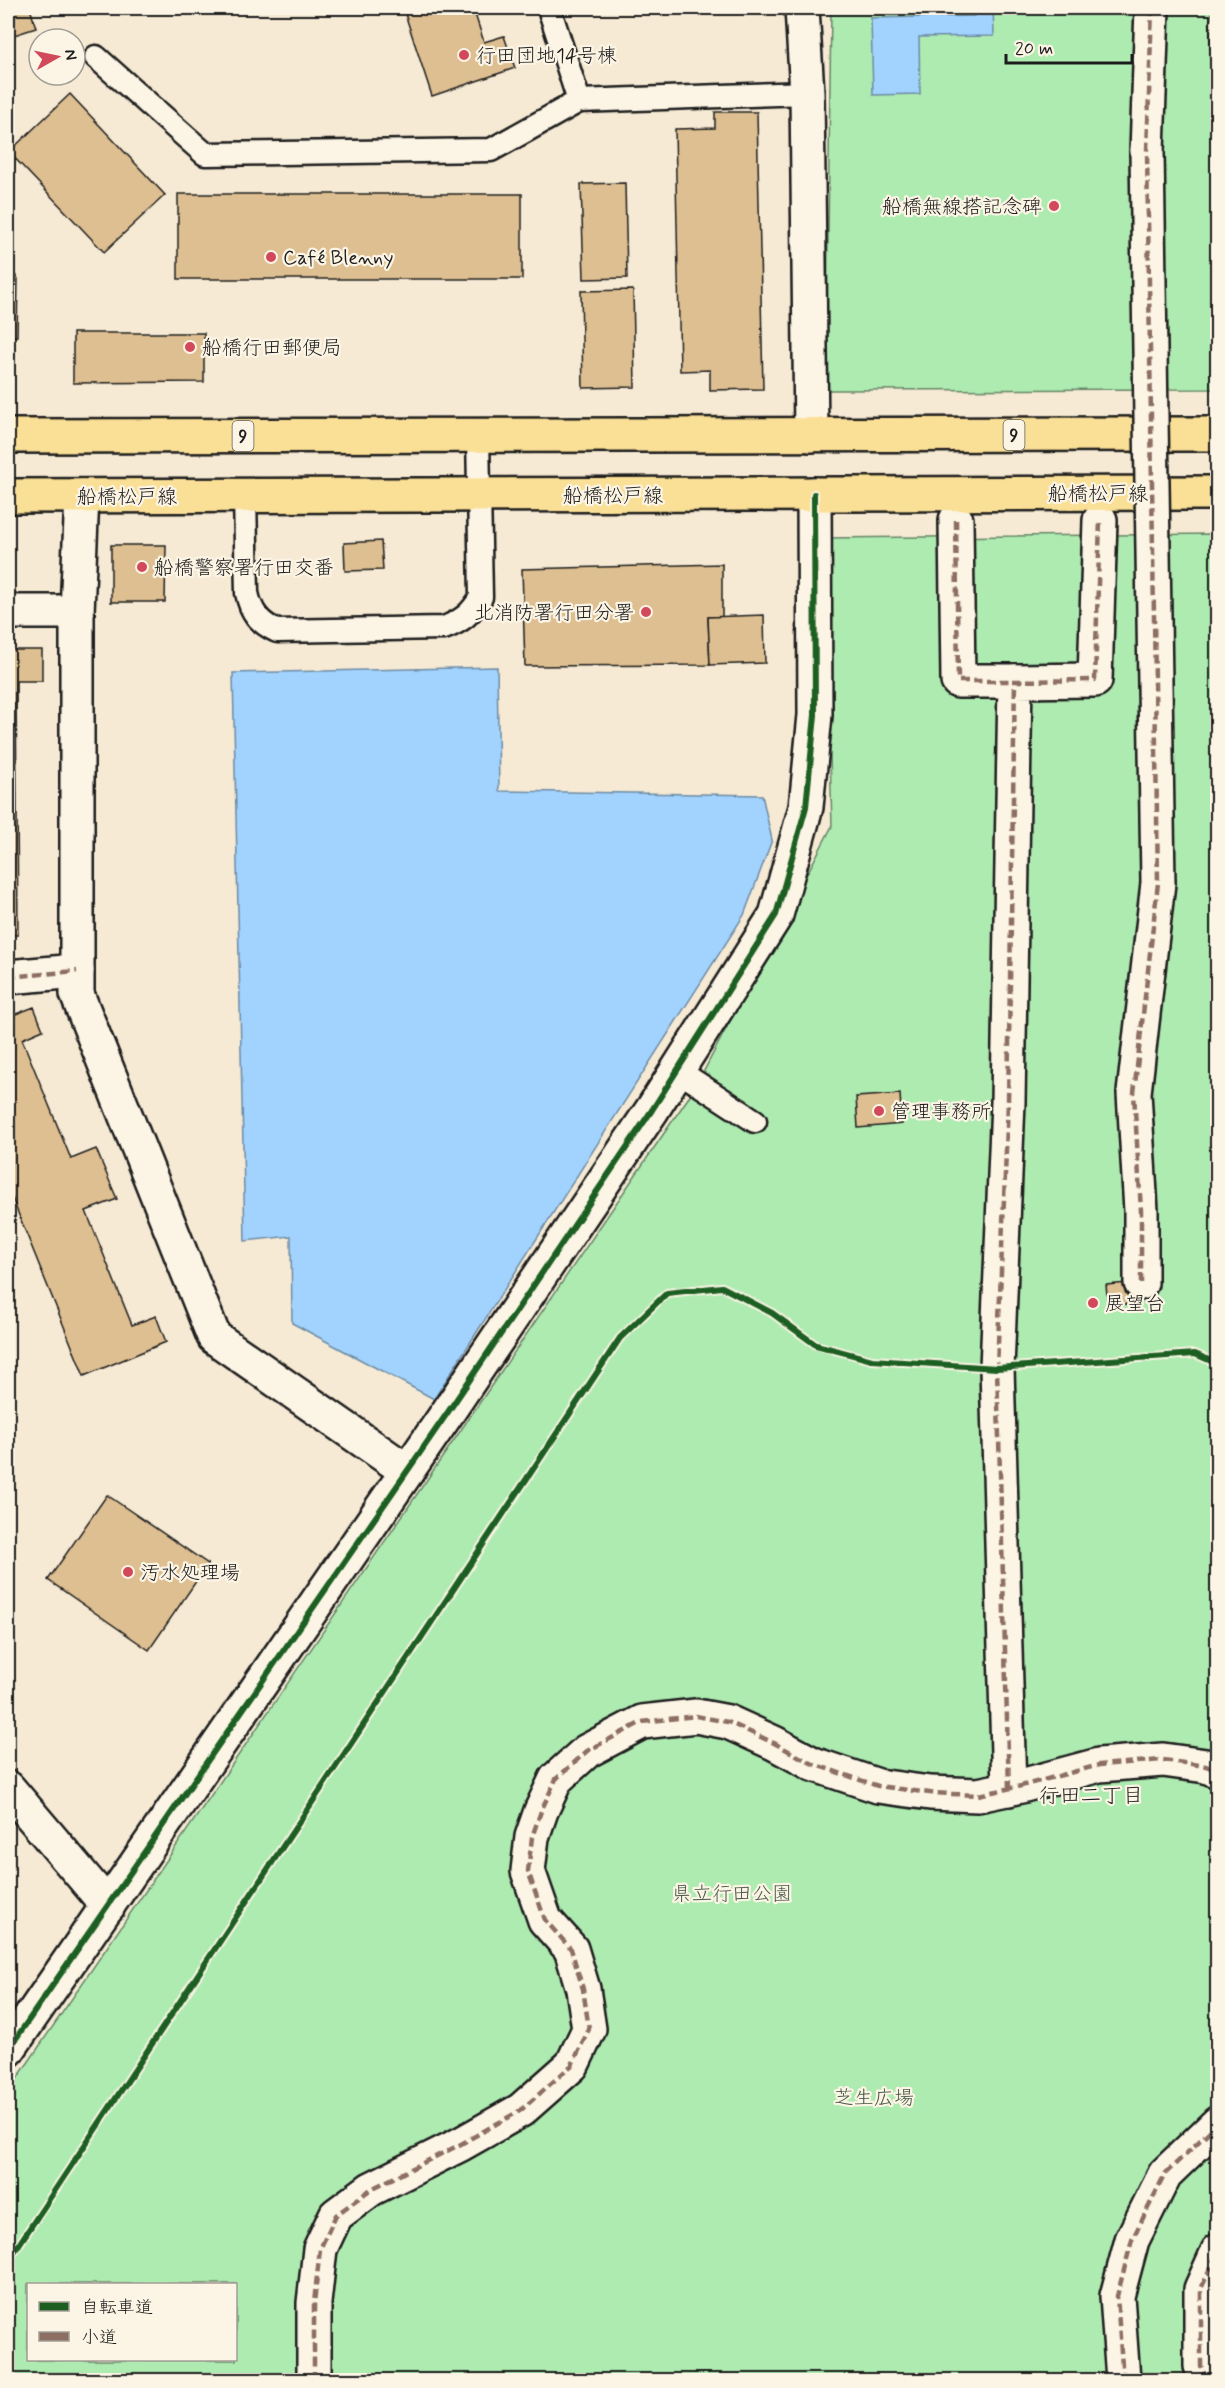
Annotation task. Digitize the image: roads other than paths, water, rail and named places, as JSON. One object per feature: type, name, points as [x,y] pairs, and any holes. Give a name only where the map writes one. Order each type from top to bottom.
[{"type":"main road","name":"9","points":[[8,436],[1218,434]]},
{"type":"main road","name":"船橋松戸線","points":[[8,496],[1218,493]]},
{"type":"street","points":[[802,8],[807,93],[811,435]]},
{"type":"street","points":[[1141,1283],[1141,1211],[1134,1093],[1158,883],[1147,151],[1152,8]]},
{"type":"street","points":[[8,2050],[407,1471],[677,1070],[776,915],[806,807],[815,715],[814,494]]},
{"type":"street","points":[[82,496],[77,612],[77,993],[214,1336],[407,1471]]},
{"type":"street","points":[[956,520],[958,681],[1015,681],[1095,680],[1100,519]]},
{"type":"street","points":[[8,612],[77,612]]},
{"type":"street","points":[[1009,1789],[997,1368],[1008,1102],[1015,681]]},
{"type":"street","points":[[8,977],[77,971]]},
{"type":"street","points":[[314,2380],[314,2303],[320,2249],[336,2215],[371,2188],[461,2144],[521,2110],[572,2065],[589,2029],[583,1989],[570,1949],[545,1920],[528,1871],[532,1837],[556,1779],[587,1751],[642,1722],[696,1716],[728,1722],[813,1764],[878,1786],[930,1793],[978,1795],[1099,1765],[1163,1760],[1206,1766],[1218,1771]]},
{"type":"street","points":[[8,1788],[108,1906]]},
{"type":"street","points":[[1123,2380],[1117,2296],[1132,2240],[1165,2174],[1218,2123]]},
{"type":"street","points":[[1207,2380],[1201,2366],[1201,2289],[1218,2252]]},
{"type":"lane","points":[[549,8],[579,101]]},
{"type":"lane","points":[[96,57],[205,154],[491,150],[579,101],[807,93]]},
{"type":"lane","points":[[244,496],[247,593],[250,606],[262,622],[277,631],[444,628],[461,621],[473,611],[481,597],[478,435]]},
{"type":"lane","points":[[677,1070],[755,1121]]},
{"type":"water","points":[[974,8],[993,8],[994,36],[919,37],[920,94],[873,95],[871,18],[974,16]]},
{"type":"water","points":[[497,667],[499,791],[762,795],[772,840],[744,915],[434,1399],[292,1323],[291,1236],[245,1241],[233,673]]},
{"type":"place","name":"行田団地14号棟","points":[[464,55]]},
{"type":"place","name":"船橋無線搭記念碑","points":[[1054,206]]},
{"type":"place","name":"Café Blenny","points":[[271,257]]},
{"type":"place","name":"船橋行田郵便局","points":[[190,347]]},
{"type":"place","name":"船橋警察署行田交番","points":[[142,567]]},
{"type":"place","name":"北消防署行田分署","points":[[646,612]]},
{"type":"place","name":"管理事務所","points":[[879,1111]]},
{"type":"place","name":"展望台","points":[[1093,1303]]},
{"type":"place","name":"汚水処理場","points":[[128,1572]]},
{"type":"district","name":"行田二丁目","points":[[1091,1795]]},
{"type":"park label","name":"県立行田公園","points":[[732,1893]]},
{"type":"park label","name":"芝生広場","points":[[874,2097]]}]
